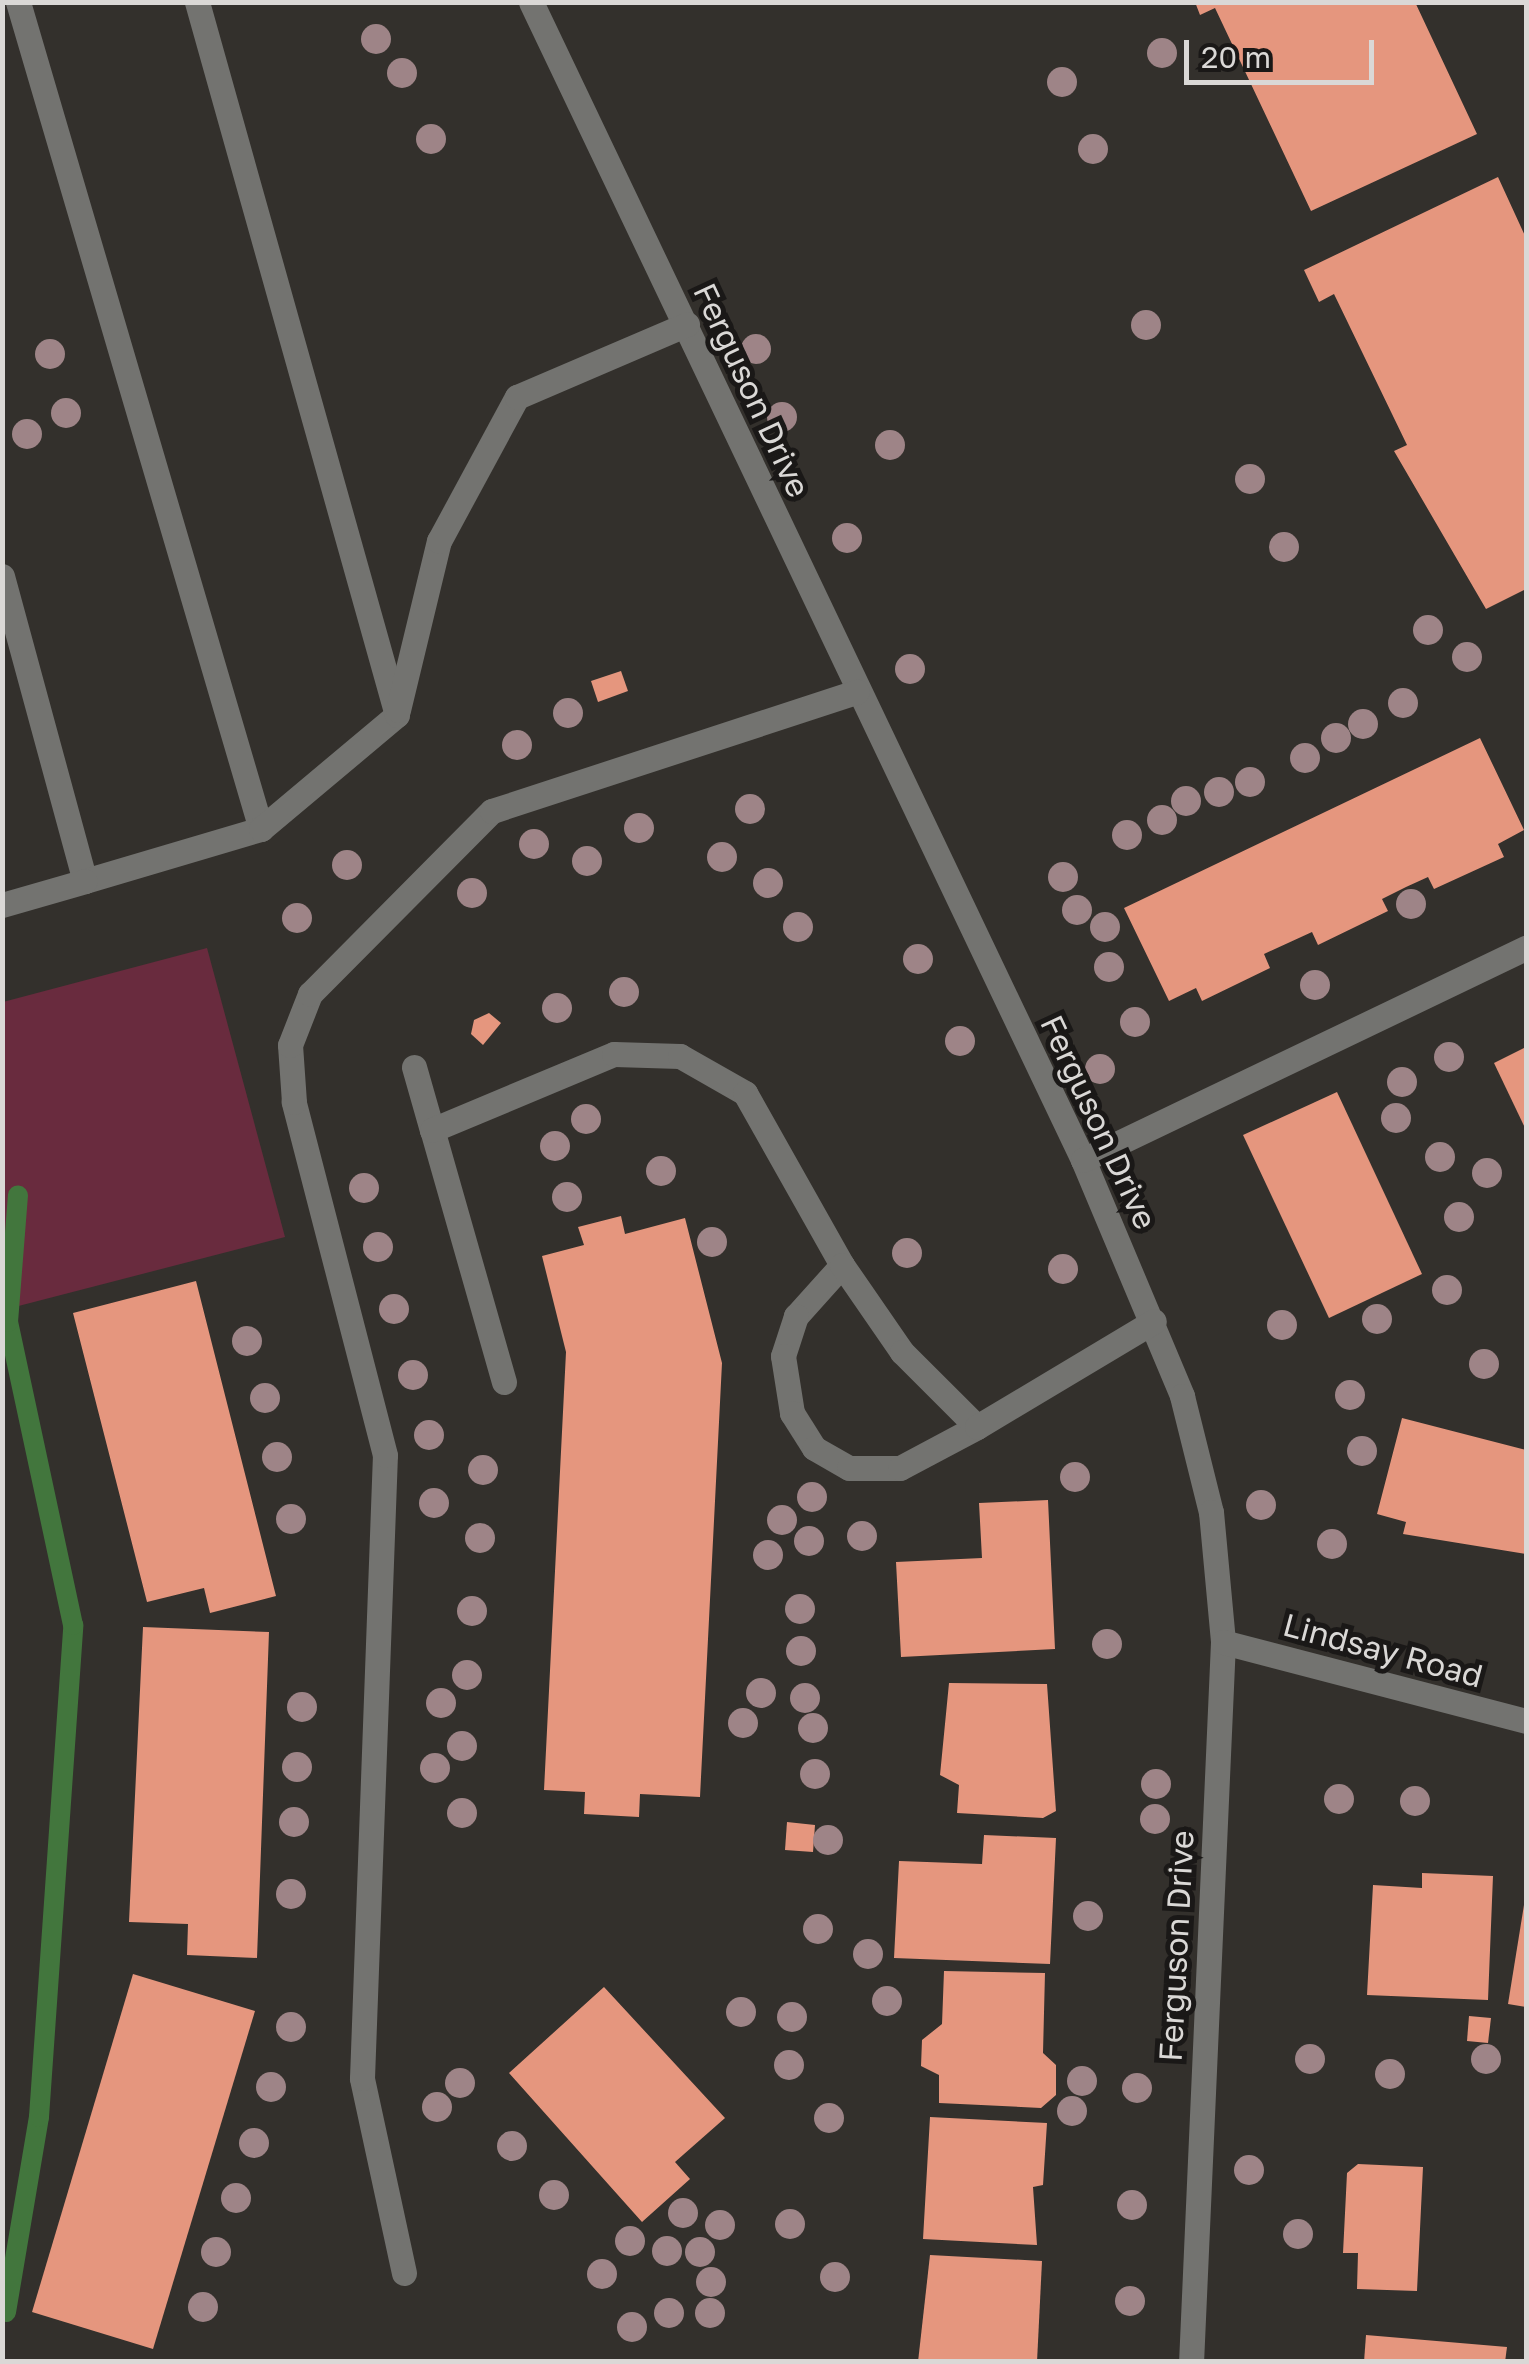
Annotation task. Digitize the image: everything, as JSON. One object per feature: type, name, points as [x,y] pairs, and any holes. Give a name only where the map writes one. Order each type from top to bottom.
[{"type":"street","points":[[18,2],[261,829]]},
{"type":"street","points":[[197,2],[397,715]]},
{"type":"street","name":"Ferguson Drive","points":[[531,2],[1082,1160],[1154,1321],[1211,1512],[1224,1642],[1190,2362]]},
{"type":"street","points":[[2,904],[261,829],[397,715],[439,542],[517,398],[687,324]]},
{"type":"street","points":[[2,576],[85,881]]},
{"type":"street","points":[[404,2273],[362,2078],[388,1488],[384,1439],[294,1102],[290,1045],[310,994],[492,812],[857,692]]},
{"type":"street","points":[[1082,1160],[1526,948]]},
{"type":"street","points":[[432,1130],[578,1064],[680,1056],[745,1093],[842,1266],[902,1352],[977,1427]]},
{"type":"street","points":[[414,1067],[504,1382]]},
{"type":"street","points":[[842,1266],[796,1316],[783,1356],[792,1412],[814,1448],[849,1468],[900,1468],[977,1427],[1154,1321]]},
{"type":"street","name":"Lindsay Road","points":[[1224,1642],[1526,1721]]},
{"type":"shaded area","points":[[207,948],[285,1237],[3,1310],[3,1002]]},
{"type":"building","points":[[1195,2],[1415,2],[1477,134],[1311,211],[1215,8],[1200,15]]},
{"type":"building","points":[[1498,177],[1526,238],[1526,589],[1486,609],[1394,451],[1407,445],[1334,294],[1319,302],[1304,270]]},
{"type":"building","points":[[621,671],[628,691],[598,702],[591,681]]},
{"type":"building","points":[[1480,738],[1524,830],[1498,844],[1504,857],[1434,889],[1428,877],[1406,887],[1382,899],[1388,911],[1318,945],[1312,932],[1264,954],[1270,968],[1202,1001],[1196,988],[1169,1001],[1124,908]]},
{"type":"building","points":[[489,1013],[501,1023],[483,1045],[471,1034],[474,1020]]},
{"type":"building","points":[[1526,1047],[1526,1130],[1494,1063]]},
{"type":"building","points":[[1337,1092],[1422,1274],[1329,1318],[1243,1135]]},
{"type":"building","points":[[621,1216],[625,1234],[685,1218],[722,1363],[700,1797],[640,1794],[639,1817],[584,1814],[585,1792],[544,1790],[566,1352],[542,1256],[584,1245],[578,1227]]},
{"type":"building","points":[[196,1281],[276,1596],[210,1613],[204,1588],[147,1602],[73,1313]]},
{"type":"building","points":[[1402,1418],[1526,1450],[1526,1554],[1403,1534],[1406,1522],[1377,1514]]},
{"type":"building","points":[[1048,1500],[1055,1649],[901,1657],[896,1562],[982,1558],[979,1503]]},
{"type":"building","points":[[143,1627],[269,1632],[257,1958],[187,1955],[188,1924],[129,1922]]},
{"type":"building","points":[[949,1683],[1047,1684],[1056,1811],[1043,1818],[957,1813],[959,1785],[940,1775]]},
{"type":"building","points":[[787,1822],[815,1825],[813,1852],[785,1850]]},
{"type":"building","points":[[984,1835],[1056,1838],[1050,1964],[894,1958],[899,1861],[982,1864]]},
{"type":"building","points":[[1422,1873],[1493,1876],[1488,2000],[1367,1995],[1373,1885],[1422,1888]]},
{"type":"building","points":[[1526,1905],[1526,2007],[1508,2004]]},
{"type":"building","points":[[944,1971],[1045,1973],[1043,2053],[1056,2065],[1056,2095],[1041,2108],[939,2103],[939,2075],[921,2066],[922,2040],[942,2024]]},
{"type":"building","points":[[133,1974],[255,2011],[153,2349],[32,2312]]},
{"type":"building","points":[[604,1987],[725,2118],[675,2162],[690,2179],[642,2222],[509,2073]]},
{"type":"building","points":[[1469,2016],[1491,2018],[1488,2043],[1467,2041]]},
{"type":"building","points":[[930,2117],[1047,2123],[1043,2185],[1033,2187],[1037,2245],[923,2239]]},
{"type":"building","points":[[1358,2164],[1423,2167],[1417,2291],[1357,2289],[1358,2253],[1343,2253],[1347,2173]]},
{"type":"building","points":[[930,2255],[1042,2261],[1037,2362],[918,2362]]},
{"type":"building","points":[[1366,2335],[1507,2347],[1505,2362],[1364,2362]]},
{"type":"waterway","points":[[6,2312],[39,2117],[73,1625],[8,1322],[18,1195]]}]
